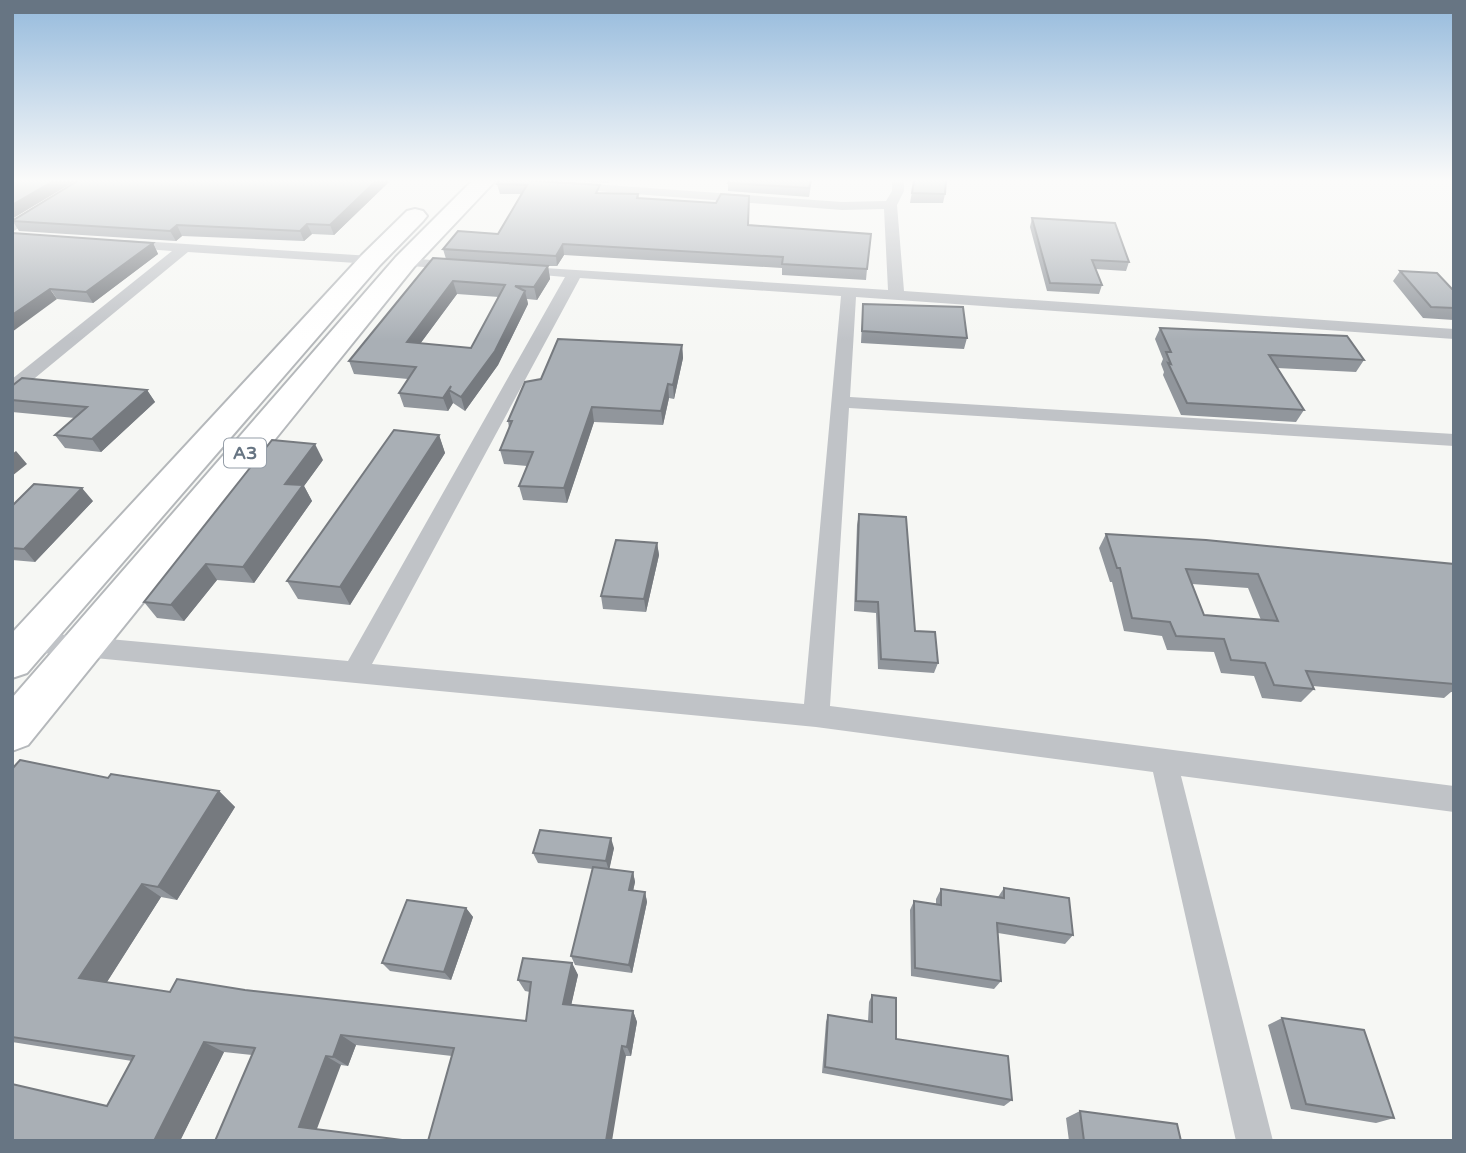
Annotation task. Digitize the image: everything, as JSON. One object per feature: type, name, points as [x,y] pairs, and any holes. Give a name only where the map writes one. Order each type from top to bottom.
[{"type":"highway","name":"A3","points":[[18,647],[398,234]]},
{"type":"highway","name":"A3","points":[[12,731],[405,262],[432,234]]},
{"type":"street","points":[[893,234],[896,295]]},
{"type":"street","points":[[106,242],[371,260]]},
{"type":"street","points":[[12,388],[186,247]]},
{"type":"street","points":[[405,262],[471,266]]},
{"type":"street","points":[[497,268],[1454,334]]},
{"type":"street","points":[[354,673],[575,273]]},
{"type":"street","points":[[816,716],[849,292]]},
{"type":"street","points":[[839,402],[1454,440]]},
{"type":"street","points":[[18,647],[82,647],[816,716],[1454,799]]},
{"type":"street","points":[[1164,761],[1255,1141]]},
{"type":"building","points":[[12,234],[153,243],[86,292],[50,289],[12,315]]},
{"type":"building","points":[[456,234],[871,234],[867,269],[782,264],[783,257],[563,244],[556,256],[443,249]]},
{"type":"building","points":[[1036,234],[1119,234],[1129,262],[1092,260],[1102,285],[1050,283]]},
{"type":"building","points":[[433,258],[548,266],[534,287],[515,286],[525,291],[495,351],[461,397],[449,390],[451,386],[443,398],[399,393],[416,367],[349,361]],"holes":[[[453,281],[505,285],[471,348],[407,342]]]},
{"type":"building","points":[[1400,271],[1437,273],[1454,289],[1454,308],[1431,307]]},
{"type":"building","points":[[863,304],[963,307],[967,338],[862,331]]},
{"type":"building","points":[[1160,328],[1347,336],[1364,360],[1269,355],[1304,410],[1187,403],[1168,363],[1171,364],[1166,352],[1171,352]]},
{"type":"building","points":[[558,339],[682,345],[673,385],[668,384],[661,411],[592,407],[564,488],[519,486],[533,452],[500,450],[512,421],[508,421],[525,382],[541,379]]},
{"type":"building","points":[[22,378],[147,390],[92,439],[55,435],[87,407],[12,400],[12,386]]},
{"type":"building","points":[[394,430],[439,435],[340,587],[287,581]]},
{"type":"building","points":[[272,440],[315,444],[285,484],[303,485],[243,567],[206,564],[171,605],[144,602]]},
{"type":"building","points":[[34,484],[82,488],[24,549],[12,548],[12,506]]},
{"type":"building","points":[[859,514],[906,517],[915,631],[935,632],[938,663],[881,659],[878,602],[856,601]]},
{"type":"building","points":[[1106,534],[1206,540],[1454,564],[1454,684],[1306,671],[1314,689],[1274,685],[1265,663],[1231,660],[1224,639],[1176,636],[1170,622],[1132,618],[1120,568],[1117,568]],"holes":[[[1186,569],[1258,574],[1278,621],[1204,615]]]},
{"type":"building","points":[[616,540],[657,543],[644,599],[601,596]]},
{"type":"building","points":[[20,760],[108,778],[111,774],[219,791],[158,887],[142,884],[79,978],[170,992],[177,979],[245,990],[526,1021],[531,982],[518,980],[523,958],[572,963],[563,1004],[633,1011],[627,1047],[622,1046],[606,1141],[428,1141],[454,1048],[341,1035],[333,1057],[326,1056],[299,1127],[410,1141],[215,1141],[255,1048],[204,1042],[154,1141],[12,1141],[12,1084],[107,1106],[134,1056],[12,1037],[12,769]]},
{"type":"building","points":[[540,830],[611,838],[606,861],[533,853]]},
{"type":"building","points":[[593,867],[633,872],[629,890],[645,892],[629,965],[571,956]]},
{"type":"building","points":[[1004,888],[1069,898],[1073,935],[997,923],[1001,981],[915,968],[914,901],[941,905],[941,889],[1004,898]]},
{"type":"building","points":[[407,900],[466,908],[444,972],[382,963]]},
{"type":"building","points":[[872,995],[896,998],[896,1039],[1008,1056],[1012,1100],[825,1067],[828,1015],[872,1022]]},
{"type":"building","points":[[1282,1018],[1364,1030],[1394,1118],[1306,1104]]},
{"type":"building","points":[[1080,1111],[1177,1124],[1181,1141],[1084,1141]]}]
